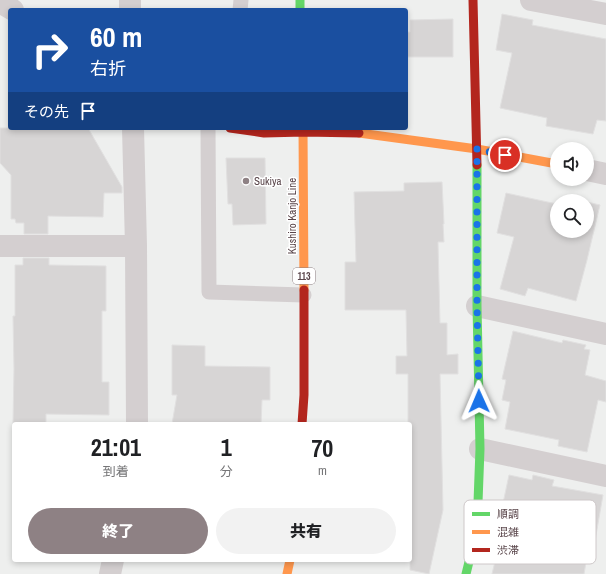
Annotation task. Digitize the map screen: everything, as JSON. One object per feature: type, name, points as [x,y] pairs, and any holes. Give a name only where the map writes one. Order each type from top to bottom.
[{"type":"street","points":[[473,0],[477,149],[477,306],[480,449],[478,500]]},
{"type":"street","points":[[531,0],[606,14]]},
{"type":"street","points":[[0,2],[10,8]]},
{"type":"street","points":[[133,130],[136,246],[137,422]]},
{"type":"street","points":[[247,130],[264,133],[303,130],[353,132],[477,149],[550,163]]},
{"type":"street","name":"Kushiro Kanjo Line","points":[[302,422],[304,395],[303,130]]},
{"type":"street","points":[[594,171],[606,174]]},
{"type":"street","points":[[0,246],[136,246]]},
{"type":"street","points":[[477,306],[606,334]]},
{"type":"street","points":[[480,449],[606,476]]},
{"type":"street","points":[[110,574],[113,562]]},
{"type":"street","points":[[287,574],[290,562]]},
{"type":"street","points":[[466,574],[468,564]]},
{"type":"lane","points":[[208,130],[209,292],[304,295]]},
{"type":"building","points":[[502,14],[533,20],[532,25],[606,39],[606,121],[597,120],[593,134],[546,126],[547,118],[500,108],[512,53],[496,50]]},
{"type":"building","points":[[453,19],[453,57],[408,57],[408,32],[410,32],[410,20]]},
{"type":"building","points":[[0,128],[8,128],[8,130],[89,130],[122,187],[122,193],[104,193],[103,217],[48,216],[48,234],[24,234],[24,223],[16,223],[15,219],[11,219],[11,175],[0,163]]},
{"type":"building","name":"Sukiya","points":[[226,158],[265,158],[266,224],[233,225],[232,204],[228,204]]},
{"type":"building","points":[[442,182],[444,242],[438,242],[440,323],[447,323],[447,355],[458,354],[458,374],[440,374],[443,510],[429,574],[410,570],[410,562],[412,562],[412,422],[408,422],[408,374],[396,374],[396,356],[407,356],[406,310],[345,310],[345,262],[356,262],[354,192],[404,191],[404,183]]},
{"type":"building","points":[[506,193],[550,202],[550,238],[592,238],[576,301],[528,288],[525,296],[500,289],[514,237],[497,233]]},
{"type":"building","points":[[594,204],[600,205],[594,230]]},
{"type":"building","points":[[23,258],[49,258],[49,265],[106,266],[106,311],[102,311],[102,382],[109,382],[109,415],[46,414],[46,422],[13,422],[13,316],[15,316],[15,265],[23,265]]},
{"type":"building","points":[[513,331],[562,343],[563,340],[586,345],[584,349],[590,350],[585,375],[606,381],[606,402],[598,400],[587,452],[558,446],[559,440],[505,429],[510,402],[502,400],[506,380],[502,379]]},
{"type":"building","points":[[172,345],[205,346],[205,366],[270,367],[270,400],[262,400],[261,422],[172,422],[177,395],[172,395]]},
{"type":"building","points":[[509,475],[532,480],[533,475],[554,480],[552,486],[603,495],[596,535],[596,500],[504,500]]},
{"type":"building","points":[[494,564],[586,564],[584,574],[492,574]]},
{"type":"traffic: fast","points":[[300,0],[300,8]]},
{"type":"traffic: fast","points":[[477,165],[477,306],[480,449],[478,500]]},
{"type":"traffic: fast","points":[[466,574],[468,564]]},
{"type":"traffic: slow","points":[[303,130],[304,290]]},
{"type":"traffic: slow","points":[[359,133],[477,149],[550,163]]},
{"type":"traffic: slow","points":[[287,574],[290,562]]},
{"type":"traffic: jam","points":[[473,0],[477,165]]},
{"type":"traffic: jam","points":[[244,130],[264,133],[359,133]]},
{"type":"traffic: jam","points":[[302,422],[304,395],[304,290]]},
{"type":"place","name":"Sukiya","points":[[246,181]]},
{"type":"route","points":[[479,401],[477,306],[477,149],[505,155]]}]
